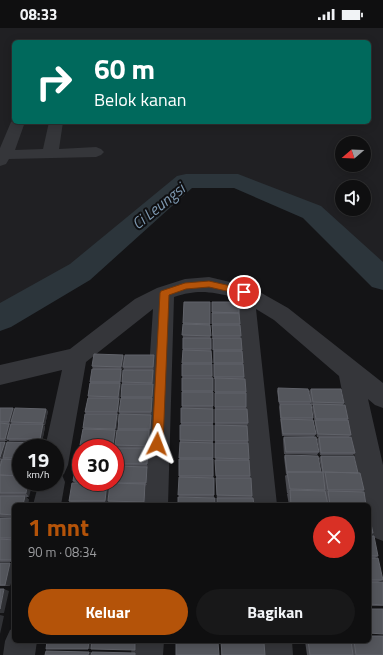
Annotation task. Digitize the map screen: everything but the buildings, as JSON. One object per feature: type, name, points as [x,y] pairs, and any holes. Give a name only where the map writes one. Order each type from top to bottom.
[{"type":"street","points":[[17,124],[3,158],[96,152]]},
{"type":"street","points":[[50,154],[56,124]]},
{"type":"street","points":[[0,375],[76,357],[142,305],[164,293],[185,286],[209,284],[244,292],[281,314],[383,397]]},
{"type":"street","points":[[244,292],[263,503]]},
{"type":"street","points":[[154,503],[164,293]]},
{"type":"street","points":[[60,439],[76,357]]},
{"type":"street","points":[[350,371],[383,527]]},
{"type":"street","points":[[47,503],[50,491]]},
{"type":"street","points":[[19,655],[21,643]]},
{"type":"street","points":[[148,643],[148,655]]},
{"type":"street","points":[[276,643],[277,655]]},
{"type":"shaded area","points":[[0,28],[383,28],[383,279],[312,212],[238,181],[186,181],[80,272],[0,318]]},
{"type":"waterway","name":"Ci Leungsi","points":[[0,318],[80,272],[186,181],[238,181],[312,212],[383,279]]},
{"type":"route","points":[[157,444],[164,293],[185,286],[209,284],[244,292]]}]
